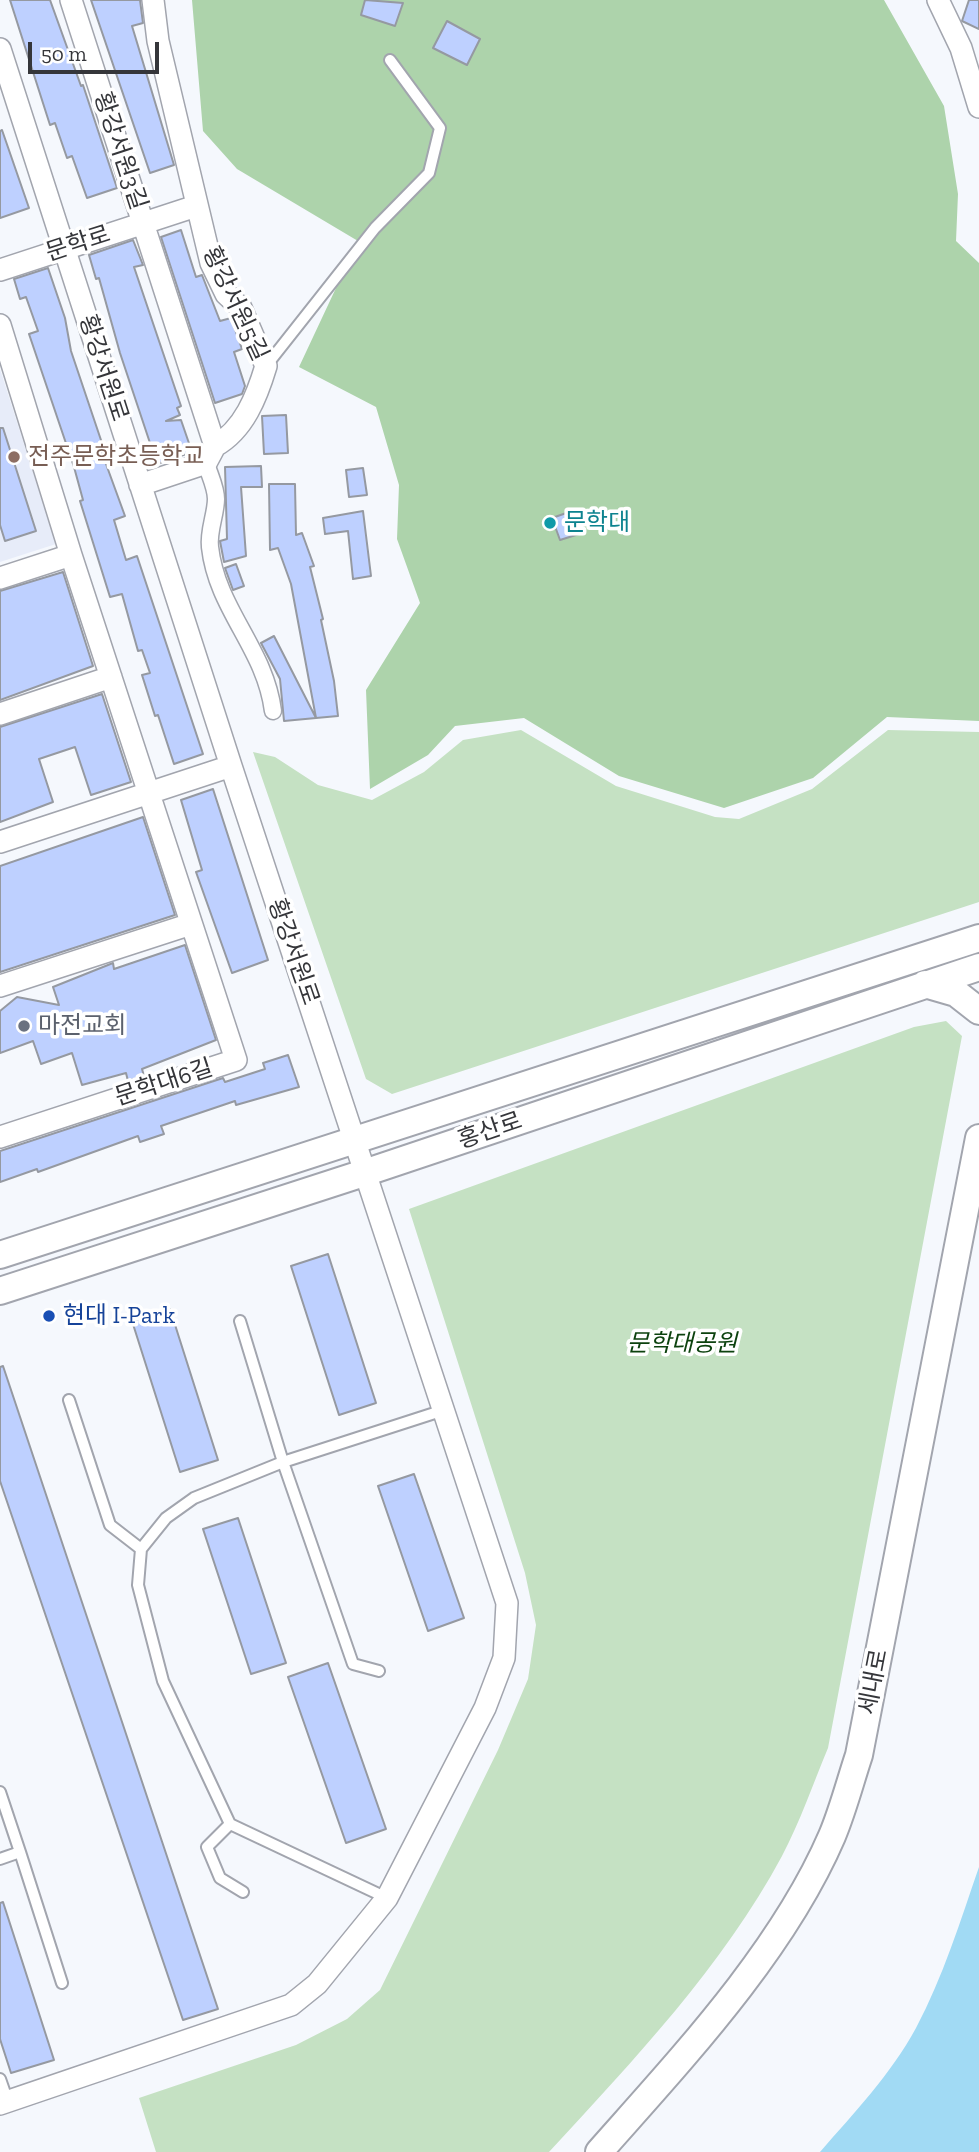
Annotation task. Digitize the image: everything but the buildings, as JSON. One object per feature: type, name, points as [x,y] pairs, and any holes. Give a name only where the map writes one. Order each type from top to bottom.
[{"type":"street","name":"황강서원3길","points":[[71,0],[143,223]]},
{"type":"street","name":"황강서원5길","points":[[153,0],[158,41],[211,263],[226,294],[241,308],[266,366],[256,402],[210,454]]},
{"type":"street","points":[[938,0],[961,48],[979,107]]},
{"type":"street","name":"황강서원로","points":[[0,49],[231,766],[507,1603],[504,1658],[485,1708],[387,1898],[317,1984],[291,2006],[4,2103]]},
{"type":"street","name":"문학로","points":[[0,270],[196,206]]},
{"type":"street","points":[[143,223],[210,454],[216,497],[209,546],[229,611],[256,650],[270,684],[273,711]]},
{"type":"street","name":"문학대6길","points":[[0,325],[71,555],[236,1060],[0,1137]]},
{"type":"street","points":[[140,485],[210,454]]},
{"type":"street","points":[[0,578],[71,555]]},
{"type":"street","points":[[0,714],[111,677]]},
{"type":"street","points":[[0,842],[231,766]]},
{"type":"street","points":[[6,984],[191,924]]},
{"type":"street","name":"홍산로","points":[[0,1255],[979,937]]},
{"type":"street","name":"홍산로","points":[[0,1291],[367,1172],[979,967]]},
{"type":"street","points":[[925,984],[956,993],[979,1011]]},
{"type":"street","name":"세내로","points":[[599,2152],[746,1979],[792,1912],[832,1836],[859,1755],[979,1138]]},
{"type":"lane","points":[[266,366],[375,228],[429,173],[440,128],[390,60]]},
{"type":"lane","points":[[240,1321],[284,1462],[353,1664],[379,1671]]},
{"type":"lane","points":[[69,1400],[110,1525],[141,1549]]},
{"type":"lane","points":[[387,1898],[230,1824],[163,1681],[138,1585],[141,1549],[166,1518],[194,1498],[284,1462],[444,1410]]},
{"type":"lane","points":[[0,1792],[62,1983]]},
{"type":"lane","points":[[230,1824],[207,1847],[220,1878],[243,1892]]},
{"type":"lane","points":[[0,1859],[20,1852]]},
{"type":"lane","points":[[0,2079],[4,2103]]},
{"type":"shaded area","name":"전주문학초등학교","points":[[0,369],[56,544],[0,562]]},
{"type":"green space","points":[[192,0],[884,0],[944,106],[958,194],[956,241],[979,263],[979,721],[887,717],[813,778],[724,808],[619,776],[524,718],[455,726],[428,755],[370,789],[366,690],[420,603],[397,539],[399,485],[376,407],[299,367],[358,241],[237,169],[203,131]]},
{"type":"green space","points":[[521,730],[616,786],[715,817],[739,819],[812,789],[888,730],[979,732],[979,902],[392,1094],[366,1079],[253,752],[275,757],[318,785],[372,800],[424,772],[463,740]]},
{"type":"green space","name":"문학대공원","points":[[946,1021],[962,1036],[828,1748],[782,1856],[733,1936],[675,2011],[549,2152],[156,2152],[139,2098],[296,2045],[347,2019],[380,1990],[498,1750],[528,1679],[536,1625],[525,1573],[409,1209],[914,1027]]},
{"type":"water","points":[[979,1867],[979,2152],[820,2152],[884,2077],[916,2028],[943,1969]]},
{"type":"place","name":"전주문학초등학교","points":[[14,457]]},
{"type":"place","name":"문학대","points":[[550,523]]},
{"type":"place","name":"마전교회","points":[[24,1026]]},
{"type":"place","name":"현대 I-Park","points":[[49,1316]]}]
